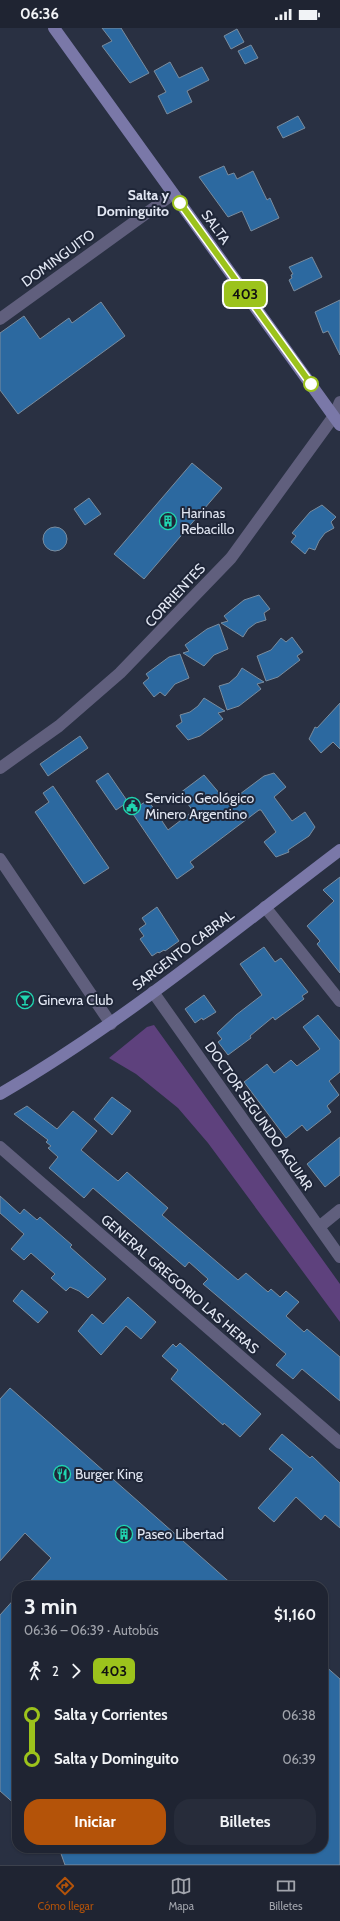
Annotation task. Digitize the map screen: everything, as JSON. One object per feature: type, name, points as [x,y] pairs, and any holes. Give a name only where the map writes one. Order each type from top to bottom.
[{"type":"main road","name":"SALTA","points":[[54,28],[173,194],[338,418]]},
{"type":"main road","name":"SARGENTO CABRAL","points":[[0,1094],[33,1075],[111,1024],[340,850]]},
{"type":"street","name":"DOMINGUITO","points":[[0,319],[173,194]]},
{"type":"street","name":"CORRIENTES","points":[[0,768],[59,726],[120,673],[231,558],[338,418],[340,402]]},
{"type":"street","points":[[0,859],[111,1024]]},
{"type":"street","points":[[265,906],[340,1002]]},
{"type":"street","name":"DOCTOR SEGUNDO AGUIAR","points":[[153,992],[340,1257]]},
{"type":"street","name":"GENERAL GREGORIO LAS HERAS","points":[[0,1147],[340,1443]]},
{"type":"street","points":[[319,1227],[340,1210]]},
{"type":"shaded area","points":[[154,1025],[340,1284],[340,1322],[208,1143],[178,1108],[136,1074],[109,1058],[147,1027]]},
{"type":"building","points":[[102,28],[121,28],[149,73],[130,83],[102,46],[112,41]]},
{"type":"building","points":[[237,29],[244,42],[231,49],[224,36]]},
{"type":"building","points":[[251,45],[258,58],[245,64],[238,51]]},
{"type":"building","points":[[170,62],[179,78],[202,67],[209,80],[187,91],[192,102],[167,114],[158,96],[166,92],[154,71]]},
{"type":"building","points":[[298,116],[305,128],[283,138],[277,127]]},
{"type":"building","points":[[224,166],[228,175],[234,173],[237,179],[253,171],[267,200],[270,198],[279,218],[251,231],[242,211],[228,217],[199,177]]},
{"type":"building","points":[[312,257],[322,277],[294,291],[289,280],[292,278],[291,275],[293,274],[289,267]]},
{"type":"building","points":[[340,300],[340,355],[328,331],[323,333],[315,312]]},
{"type":"building","points":[[101,302],[125,336],[18,414],[0,390],[0,333],[24,316],[40,339],[69,318],[72,323]]},
{"type":"building","name":"Harinas Rebacillo","points":[[192,463],[222,488],[144,579],[114,554]]},
{"type":"building","points":[[89,498],[101,514],[85,525],[74,509]]},
{"type":"building","points":[[322,505],[336,517],[331,522],[334,528],[325,533],[315,550],[309,548],[305,554],[291,542],[296,536],[292,533],[310,512]]},
{"type":"building","points":[[55,527],[60,528],[66,534],[66,544],[60,550],[55,551],[50,550],[44,544],[43,539],[44,534],[50,528]]},
{"type":"building","points":[[259,595],[270,609],[264,613],[266,620],[256,623],[248,629],[243,637],[221,623],[228,621],[224,616],[244,600]]},
{"type":"building","points":[[219,624],[228,649],[214,655],[204,666],[183,653],[189,651],[185,645],[207,629]]},
{"type":"building","points":[[292,637],[303,652],[297,656],[300,660],[278,677],[266,681],[257,656],[271,650],[281,638],[286,642]]},
{"type":"building","points":[[180,654],[189,678],[175,684],[165,696],[160,692],[154,697],[143,683],[149,678],[146,674],[169,657]]},
{"type":"building","points":[[242,668],[264,682],[257,684],[261,689],[239,706],[227,710],[219,686],[229,683],[237,676]]},
{"type":"building","points":[[204,698],[225,711],[218,713],[223,719],[200,736],[188,740],[176,726],[182,722],[180,715],[190,712],[198,706]]},
{"type":"building","points":[[340,703],[340,749],[333,742],[321,753],[309,739],[315,727],[317,728]]},
{"type":"building","points":[[80,736],[88,748],[48,776],[40,764]]},
{"type":"building","points":[[108,773],[128,802],[116,810],[96,781]]},
{"type":"building","points":[[274,773],[286,787],[274,797],[292,821],[305,812],[315,827],[309,836],[288,850],[289,852],[276,857],[264,842],[276,832],[261,810],[259,810],[190,862],[194,867],[177,879],[131,811],[148,800],[168,830],[193,811],[180,793],[204,775],[231,807],[240,794],[264,776]]},
{"type":"building","points":[[53,786],[109,868],[84,884],[35,812],[49,802],[43,793]]},
{"type":"building","points":[[340,877],[340,973],[317,944],[320,941],[307,926],[334,901],[323,890]]},
{"type":"building","points":[[157,907],[179,941],[165,951],[158,952],[152,956],[140,939],[144,936],[139,929],[146,924],[142,918]]},
{"type":"building","points":[[264,947],[275,962],[281,958],[308,992],[302,996],[304,999],[275,1020],[273,1017],[250,1036],[251,1038],[228,1055],[218,1042],[222,1039],[217,1033],[236,1015],[262,995],[240,964]]},
{"type":"building","points":[[204,995],[216,1012],[195,1023],[185,1009]]},
{"type":"building","points":[[318,1015],[340,1041],[340,1072],[329,1081],[339,1095],[327,1106],[331,1112],[307,1131],[302,1125],[286,1138],[244,1082],[267,1064],[274,1073],[291,1060],[297,1066],[320,1049],[303,1027]]},
{"type":"building","points":[[112,1097],[131,1111],[112,1135],[94,1119]]},
{"type":"building","points":[[27,1106],[57,1129],[73,1111],[97,1131],[81,1150],[101,1167],[118,1181],[127,1172],[168,1208],[162,1215],[238,1280],[246,1273],[268,1292],[271,1289],[280,1297],[286,1291],[299,1302],[286,1316],[304,1332],[307,1329],[340,1357],[340,1401],[302,1369],[293,1379],[276,1365],[286,1354],[203,1284],[208,1279],[189,1262],[185,1267],[93,1188],[84,1198],[49,1168],[58,1157],[48,1148],[51,1146],[46,1142],[48,1140],[14,1114]]},
{"type":"building","points":[[340,1137],[340,1175],[325,1187],[307,1164]]},
{"type":"building","points":[[0,1196],[20,1214],[24,1209],[37,1220],[40,1217],[72,1245],[70,1247],[106,1279],[88,1298],[79,1291],[70,1287],[66,1291],[51,1278],[55,1274],[31,1253],[24,1260],[11,1249],[24,1234],[0,1213]]},
{"type":"building","points":[[22,1290],[48,1312],[38,1323],[13,1301]]},
{"type":"building","points":[[128,1297],[156,1322],[141,1339],[126,1326],[101,1355],[78,1331],[92,1314],[103,1324]]},
{"type":"building","points":[[180,1343],[261,1414],[240,1437],[224,1423],[223,1425],[171,1379],[178,1370],[162,1356],[173,1344],[176,1347]]},
{"type":"building","points":[[10,1388],[228,1581],[30,1581],[51,1558],[25,1533],[0,1561],[0,1399]]},
{"type":"building","points":[[282,1434],[310,1458],[312,1456],[340,1483],[340,1528],[325,1515],[321,1520],[296,1497],[274,1522],[258,1508],[293,1469],[269,1449]]},
{"type":"building","points":[[12,1602],[12,1802],[0,1791],[0,1615]]},
{"type":"building","points":[[328,1668],[340,1679],[340,1865],[65,1865],[61,1853],[328,1853]]},
{"type":"bus line","name":"403","points":[[180,203],[311,384]]},
{"type":"place","name":"Salta y Dominguito","points":[[180,203]]},
{"type":"place","name":"Harinas Rebacillo","points":[[168,521]]},
{"type":"place","name":"Servicio Geológico Minero Argentino","points":[[132,806]]},
{"type":"place","name":"Ginevra Club","points":[[25,1000]]},
{"type":"place","name":"Burger King","points":[[62,1474]]},
{"type":"place","name":"Paseo Libertad","points":[[124,1534]]}]
